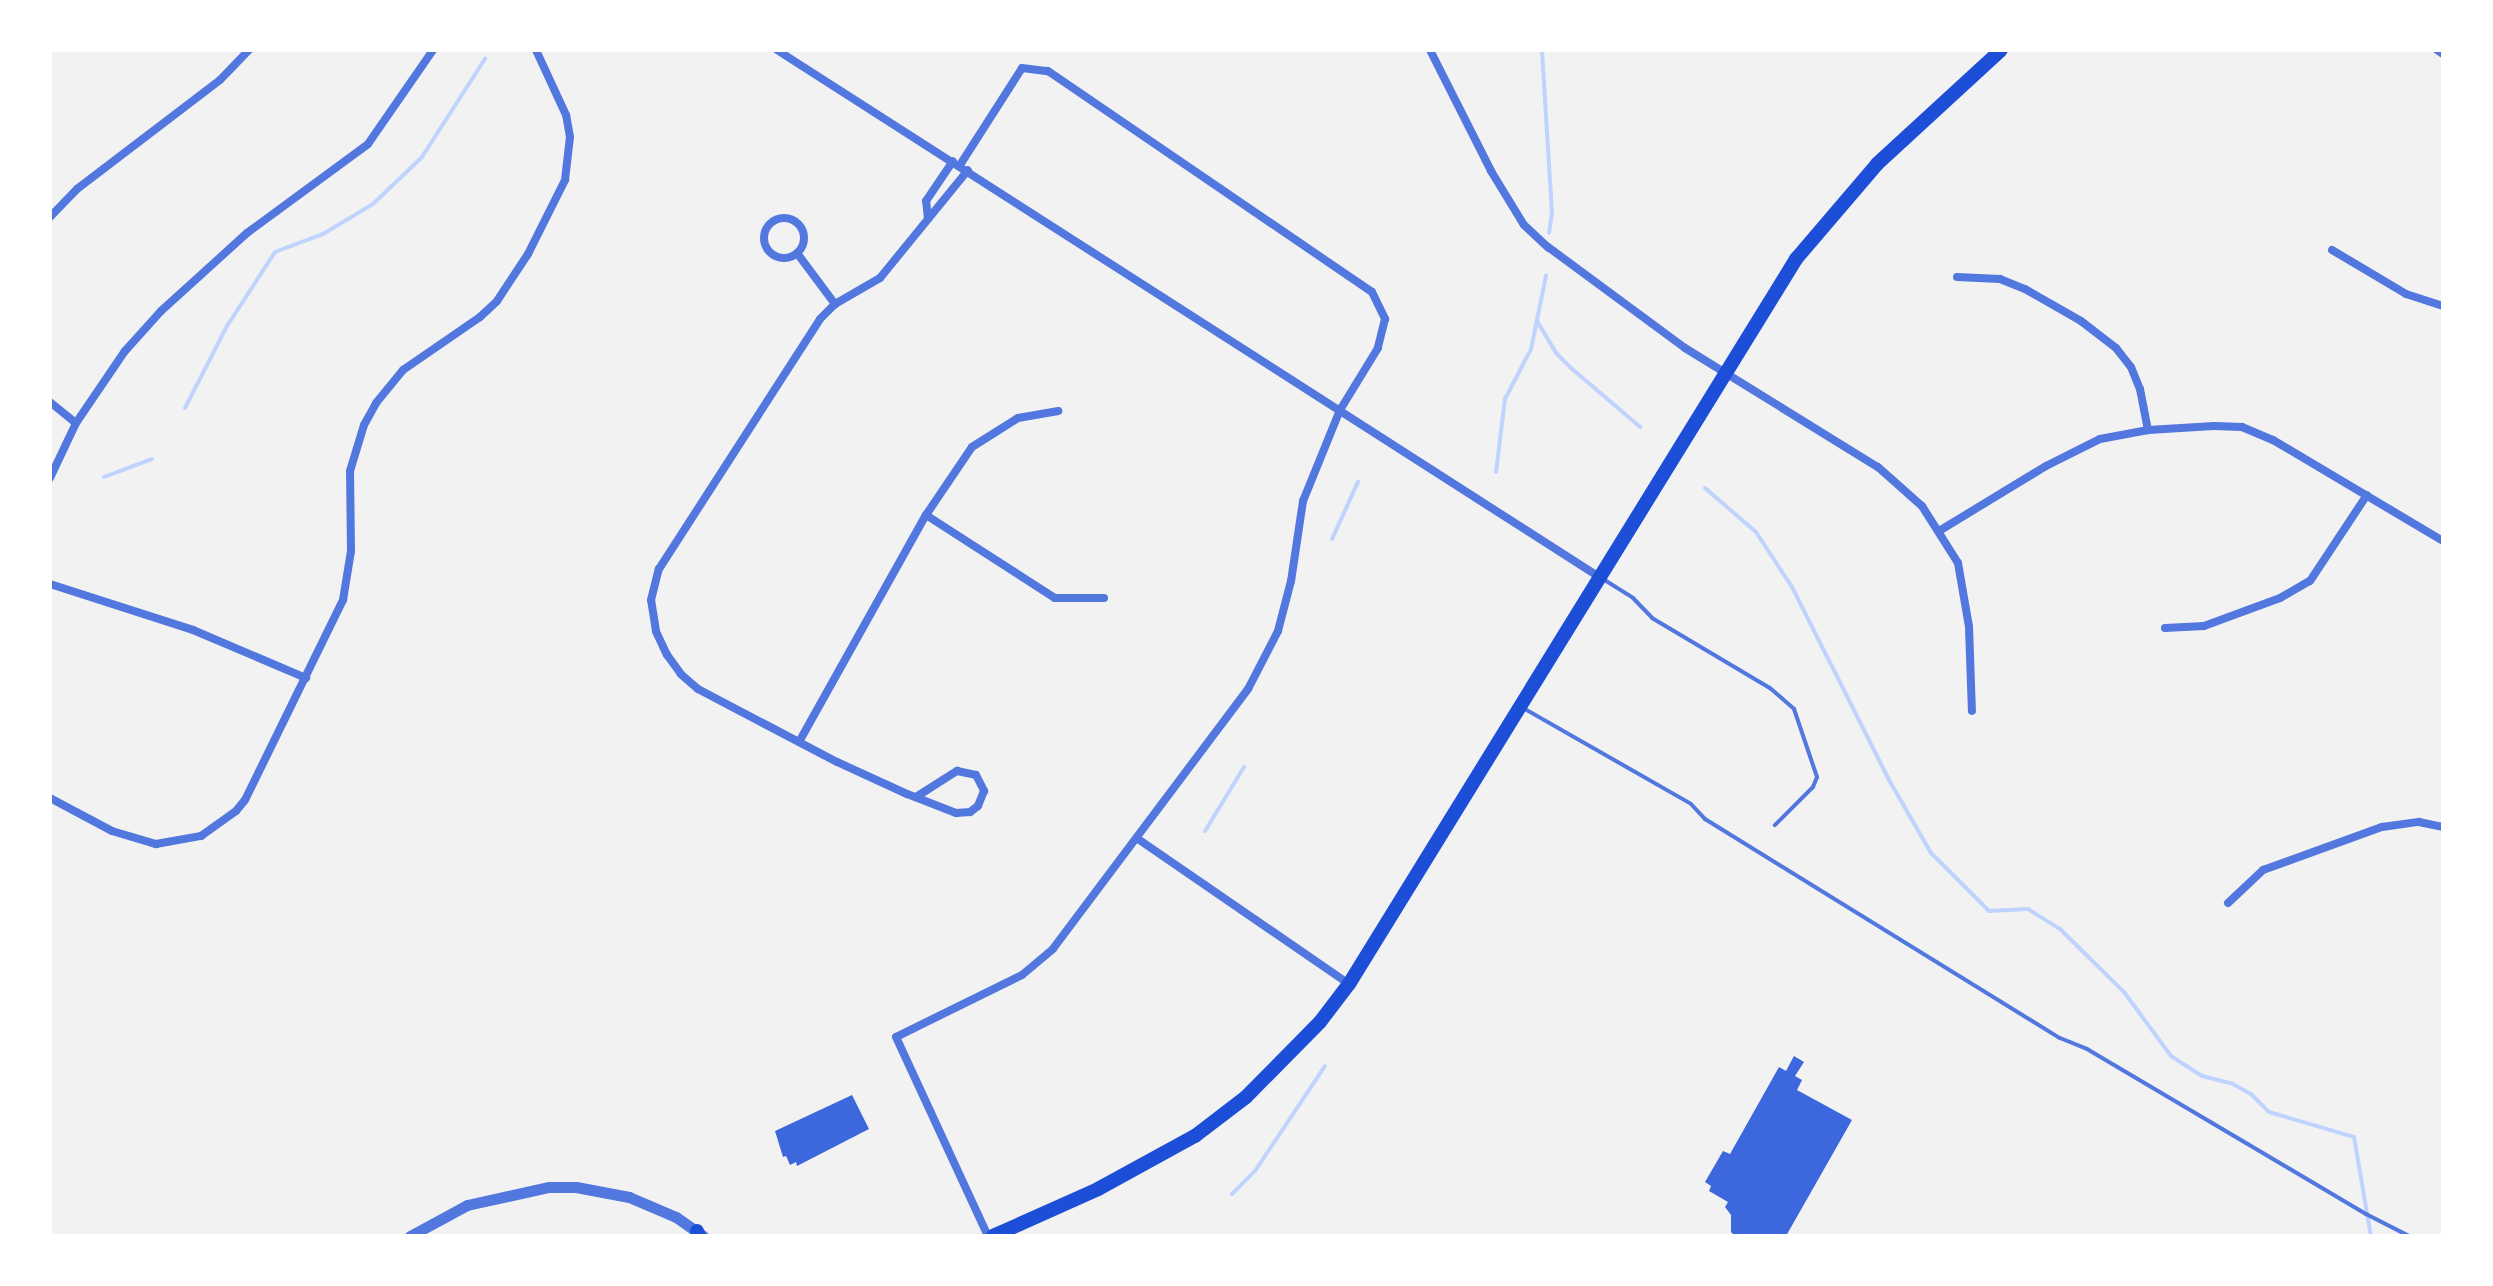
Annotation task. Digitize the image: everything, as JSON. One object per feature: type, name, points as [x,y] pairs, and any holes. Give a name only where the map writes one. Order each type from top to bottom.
[{"type":"main road","points":[[991,1236],[1139,1169],[1213,1124],[1285,1060],[1349,984],[1796,259],[1849,193],[2001,50]]},
{"type":"street","points":[[50,217],[77,189],[220,80],[249,50]]},
{"type":"street","points":[[50,478],[76,423],[125,351],[161,311],[247,233],[368,144],[433,50]]},
{"type":"street","points":[[50,798],[134,839],[156,844],[201,836],[236,811],[245,800],[330,632],[349,577],[350,471],[364,425],[376,403],[403,370],[480,317],[497,301],[528,254],[565,180],[570,146],[566,115],[536,50]]},
{"type":"street","points":[[777,50],[1599,577]]},
{"type":"street","points":[[1430,50],[1491,171],[1524,225],[1548,247],[1724,375],[1878,467],[1922,506],[1958,563],[1969,627],[1972,711]]},
{"type":"street","points":[[2437,50],[2443,54]]},
{"type":"street","points":[[916,797],[957,771],[976,775],[984,791],[978,806],[970,812],[956,813],[916,797],[799,742],[698,689],[681,674],[656,631],[651,600],[659,569],[820,319],[835,304],[880,278],[928,219],[1022,68],[1048,71],[1372,292],[1385,319],[1378,348],[1340,410],[1303,501],[1291,581],[1278,631],[1248,689],[1053,949],[1033,966],[896,1037],[991,1236]]},
{"type":"street","points":[[928,219],[926,201],[960,165]]},
{"type":"street","points":[[780,218],[798,224],[804,235],[797,253],[785,258],[772,254],[765,244],[768,225],[780,218]]},
{"type":"street","points":[[2332,250],[2406,294],[2443,306]]},
{"type":"street","points":[[797,253],[835,304]]},
{"type":"street","points":[[1957,277],[2000,279],[2025,289],[2081,321],[2116,348],[2131,367],[2140,389],[2148,430]]},
{"type":"street","points":[[50,402],[76,423]]},
{"type":"street","points":[[799,742],[926,515],[972,447],[1018,418],[1058,411]]},
{"type":"street","points":[[1939,531],[2073,451],[2100,439],[2148,430],[2242,427],[2273,440],[2443,541]]},
{"type":"street","points":[[2165,628],[2204,626],[2280,598],[2310,581],[2367,495]]},
{"type":"street","points":[[926,515],[1055,598],[1104,598]]},
{"type":"street","points":[[50,584],[206,635],[306,678]]},
{"type":"street","points":[[2228,903],[2263,870],[2382,827],[2419,822],[2443,827]]},
{"type":"street","points":[[1138,839],[1349,984]]},
{"type":"street","points":[[410,1236],[467,1205],[549,1187],[576,1187],[629,1197],[653,1206],[700,1234]]},
{"type":"lane","points":[[1599,577],[1633,598],[1652,618],[1770,688],[1794,709],[1817,777],[1813,787],[1775,825]]},
{"type":"lane","points":[[1521,706],[1691,804],[1705,819],[2060,1038],[2087,1049],[2373,1219],[2409,1236]]},
{"type":"building","points":[[1794,1056],[1804,1062],[1795,1076],[1802,1080],[1797,1090],[1852,1120],[1786,1236],[1735,1236],[1731,1232],[1731,1215],[1725,1207],[1728,1202],[1709,1191],[1711,1186],[1705,1182],[1723,1151],[1730,1154],[1779,1067],[1786,1071]]},
{"type":"building","points":[[852,1095],[869,1129],[797,1166],[796,1162],[790,1165],[786,1156],[783,1157],[775,1131]]},
{"type":"waterway","points":[[1542,50],[1552,212],[1549,233]]},
{"type":"waterway","points":[[185,408],[227,326],[275,252],[323,234],[373,204],[422,157],[485,59]]},
{"type":"waterway","points":[[1496,472],[1505,399],[1531,349],[1546,276]]},
{"type":"waterway","points":[[1537,321],[1556,353],[1640,427]]},
{"type":"waterway","points":[[104,477],[152,459]]},
{"type":"waterway","points":[[1332,539],[1358,482]]},
{"type":"waterway","points":[[1705,488],[1756,532],[1792,587],[1889,780],[1931,853],[1989,911],[2028,909],[2059,928],[2124,992],[2171,1056],[2202,1076],[2233,1084],[2251,1094],[2269,1112],[2354,1137],[2371,1236]]},
{"type":"waterway","points":[[1205,831],[1244,767]]},
{"type":"waterway","points":[[1232,1194],[1255,1171],[1325,1066]]}]
